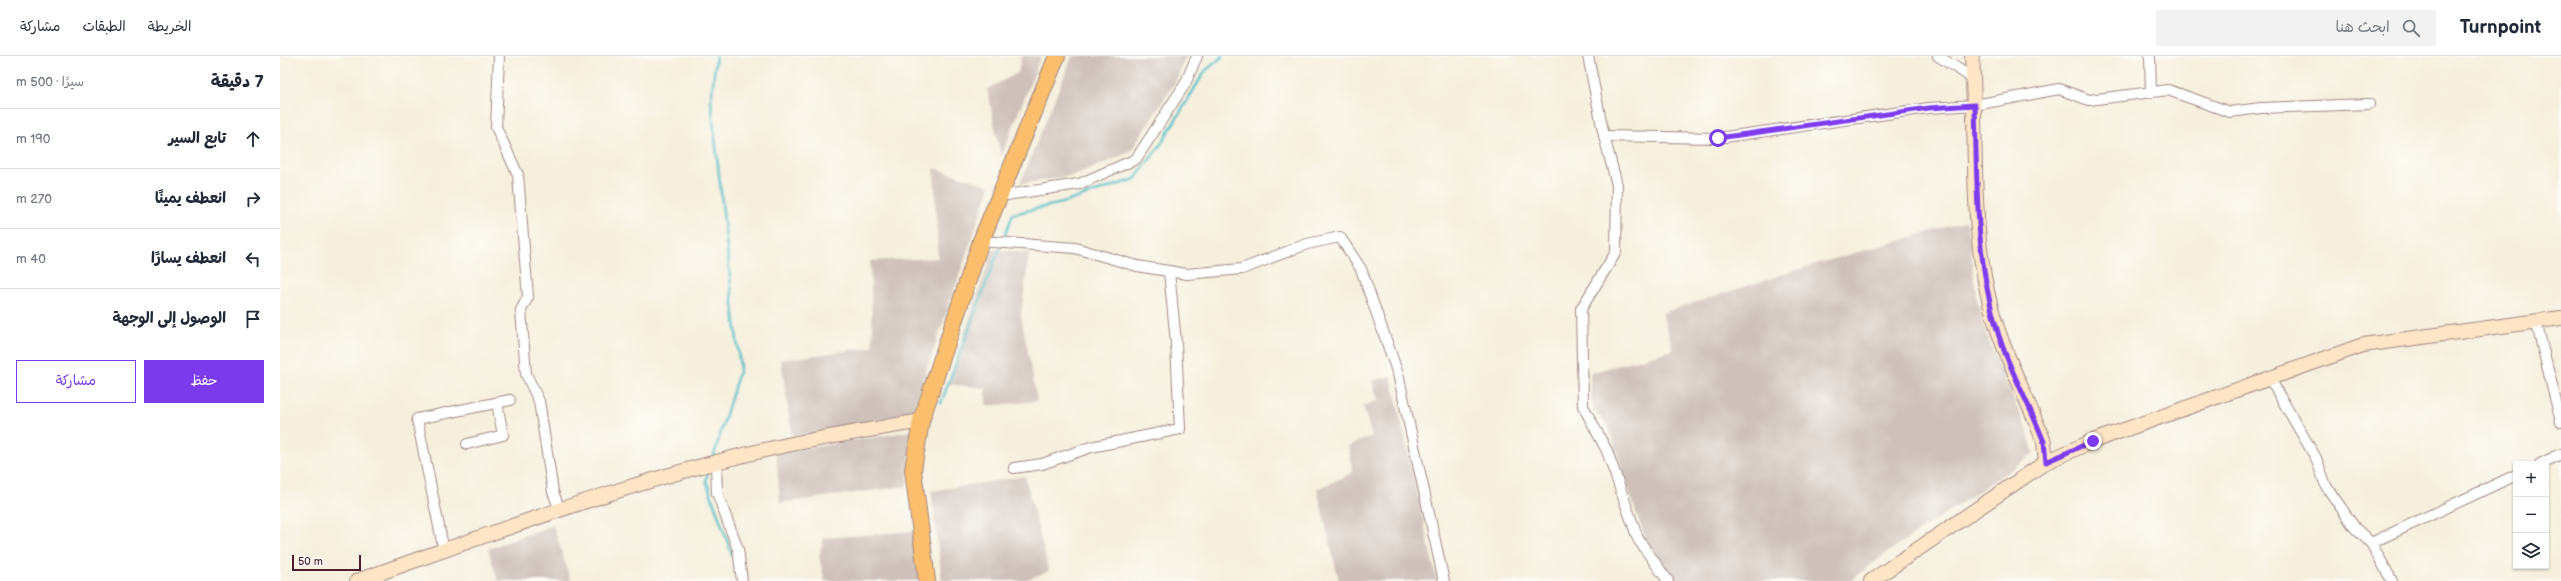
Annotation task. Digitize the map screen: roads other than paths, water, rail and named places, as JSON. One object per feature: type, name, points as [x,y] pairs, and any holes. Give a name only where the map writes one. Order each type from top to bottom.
[{"type":"main road","points":[[927,581],[913,470],[921,421],[981,241],[1057,56]]},
{"type":"main road","points":[[1972,56],[1975,105],[1978,220],[1987,293],[1998,334],[2044,442],[2046,462]]},
{"type":"main road","points":[[1871,581],[2046,462],[2093,441],[2363,345],[2561,318]]},
{"type":"main road","points":[[357,581],[560,510],[716,463],[787,445],[921,421]]},
{"type":"street","points":[[499,56],[496,127],[518,175],[528,297],[521,310],[526,374],[538,400],[553,492],[560,510]]},
{"type":"street","points":[[1000,196],[1079,184],[1136,159],[1185,84],[1197,56]]},
{"type":"street","points":[[1588,56],[1604,136],[1617,184],[1616,252],[1580,309],[1583,406],[1607,451],[1638,539],[1668,581]]},
{"type":"street","points":[[1938,56],[1974,78]]},
{"type":"street","points":[[2150,56],[2151,92]]},
{"type":"street","points":[[1604,136],[1718,138],[1929,108],[1975,105],[2059,89],[2089,100],[2168,90],[2230,112],[2261,108],[2369,104]]},
{"type":"street","points":[[981,241],[1075,248],[1137,266],[1187,274],[1242,269],[1307,244],[1340,237],[1361,269],[1398,374],[1444,581]]},
{"type":"street","points":[[1014,468],[1042,464],[1091,447],[1180,429],[1176,343],[1169,271]]},
{"type":"street","points":[[2536,321],[2561,422]]},
{"type":"street","points":[[2270,379],[2316,458],[2326,486],[2355,528],[2371,543],[2392,581]]},
{"type":"street","points":[[444,551],[417,419],[510,400]]},
{"type":"street","points":[[468,444],[503,435],[497,403]]},
{"type":"street","points":[[2546,461],[2561,454]]},
{"type":"street","points":[[716,463],[717,493],[738,549],[742,581]]},
{"type":"street","points":[[2371,543],[2513,476]]},
{"type":"waterway","points":[[713,458],[740,368],[711,101],[716,56]]},
{"type":"waterway","points":[[1003,240],[1013,214],[1062,203],[1135,179],[1161,144],[1205,71],[1223,56]]},
{"type":"waterway","points":[[941,403],[1001,244]]},
{"type":"waterway","points":[[709,469],[706,480],[732,555]]}]
